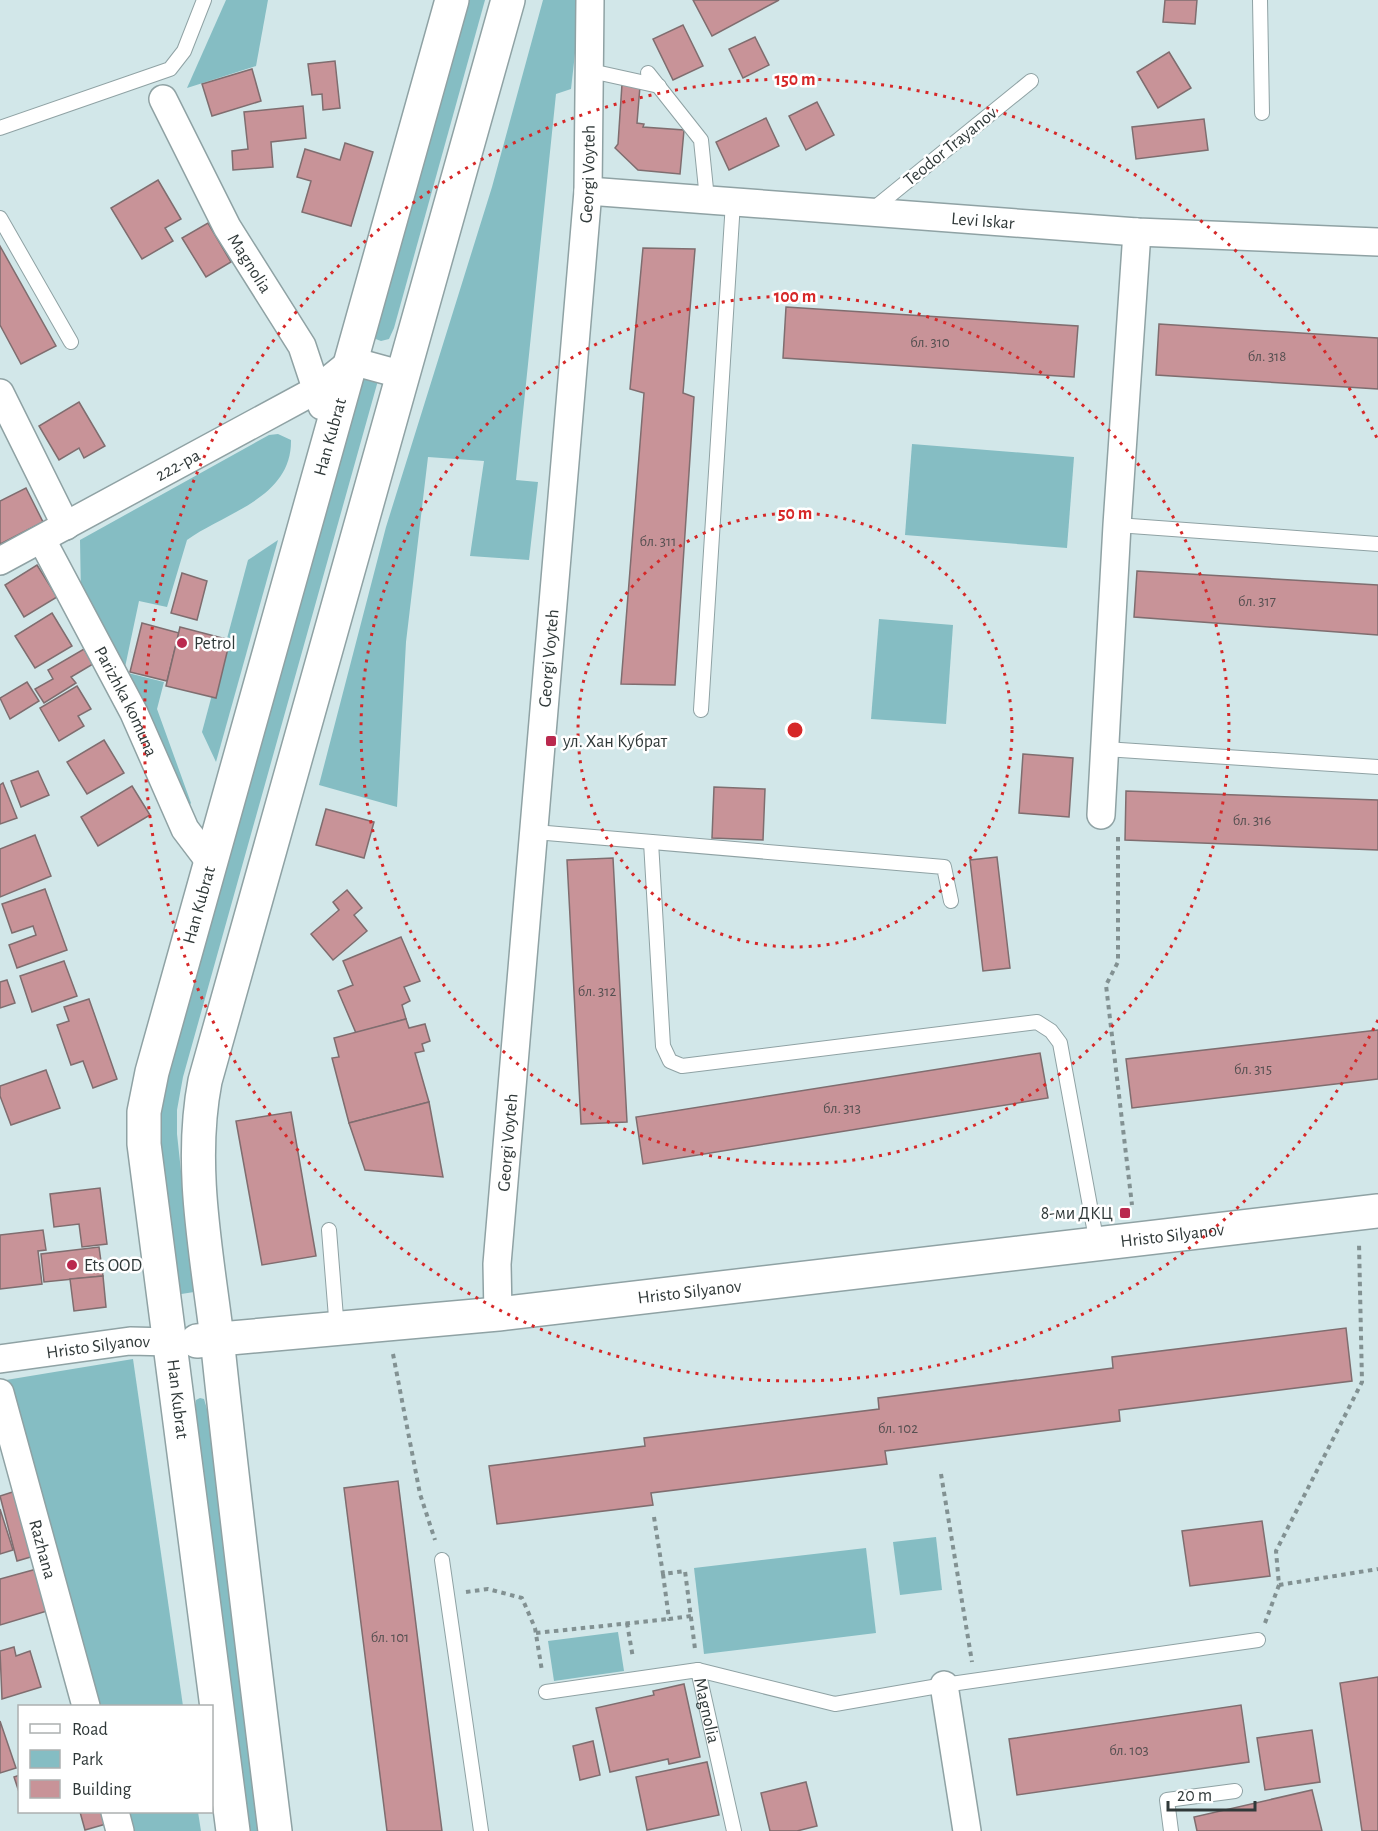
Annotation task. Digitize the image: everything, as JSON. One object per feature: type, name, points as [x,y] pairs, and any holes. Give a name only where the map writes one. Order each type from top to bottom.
[{"type":"street","name":"Han Kubrat","points":[[233,1831],[144,1144],[144,1112],[152,1071],[452,0]]},
{"type":"street","points":[[275,1831],[239,1547],[196,1150],[198,1116],[508,0]]},
{"type":"street","name":"Georgi Voyteh","points":[[498,1314],[497,1264],[536,832],[588,191],[590,0]]},
{"type":"street","name":"Magnolia","points":[[163,99],[226,227],[302,346],[330,429]]},
{"type":"street","name":"Levi Iskar","points":[[588,191],[1137,232],[1378,242]]},
{"type":"street","points":[[1101,815],[1117,525],[1137,232]]},
{"type":"street","points":[[352,362],[403,375]]},
{"type":"street","name":"222-ра","points":[[0,561],[316,390],[352,362]]},
{"type":"street","points":[[0,393],[66,526]]},
{"type":"street","name":"Parizhka komuna","points":[[42,540],[134,713],[185,829],[210,862]]},
{"type":"street","name":"Hristo Silyanov","points":[[0,1359],[130,1341],[217,1341],[387,1326],[1378,1211]]},
{"type":"street","name":"Razhana","points":[[0,1393],[85,1705]]},
{"type":"street","points":[[944,1685],[967,1831]]},
{"type":"street","points":[[115,1813],[120,1831]]},
{"type":"lane","points":[[0,128],[170,69],[183,51],[204,0]]},
{"type":"lane","points":[[1260,0],[1262,113]]},
{"type":"lane","points":[[591,71],[659,86]]},
{"type":"lane","points":[[648,72],[701,140],[720,200],[701,710]]},
{"type":"lane","name":"Teodor Trayanov","points":[[870,212],[1031,81]]},
{"type":"lane","points":[[0,218],[71,342]]},
{"type":"lane","points":[[1117,525],[1378,544]]},
{"type":"lane","points":[[1105,749],[1378,767]]},
{"type":"lane","points":[[536,832],[944,867],[951,901]]},
{"type":"lane","points":[[651,842],[663,1046],[670,1061],[682,1066],[1037,1022],[1051,1031],[1060,1042],[1097,1244]]},
{"type":"lane","points":[[329,1230],[337,1330]]},
{"type":"lane","points":[[442,1560],[481,1831]]},
{"type":"lane","points":[[698,1670],[835,1704],[975,1680],[1258,1640]]},
{"type":"lane","name":"Magnolia","points":[[546,1692],[698,1670],[734,1831]]},
{"type":"lane","points":[[1171,1831],[1167,1800],[1235,1791]]},
{"type":"path","points":[[1101,815],[1118,814],[1118,962],[1106,985],[1132,1205]]},
{"type":"path","points":[[1258,1640],[1279,1585],[1276,1551],[1362,1382],[1359,1238]]},
{"type":"path","points":[[387,1326],[420,1494],[442,1560]]},
{"type":"path","points":[[941,1474],[975,1680]]},
{"type":"path","points":[[654,1516],[669,1619]]},
{"type":"path","points":[[1279,1585],[1378,1569]]},
{"type":"path","points":[[663,1574],[685,1571],[698,1670]]},
{"type":"path","points":[[447,1594],[488,1589],[522,1598],[536,1633],[546,1692]]},
{"type":"path","points":[[536,1633],[691,1616]]},
{"type":"path","points":[[627,1623],[637,1679]]},
{"type":"green space","points":[[226,0],[268,0],[256,66],[187,88]]},
{"type":"green space","points":[[464,0],[485,0],[394,328],[389,339],[381,341],[373,338]]},
{"type":"green space","points":[[543,0],[581,0],[571,89],[556,94],[516,480],[538,482],[529,560],[470,556],[484,461],[428,457],[406,642],[397,807],[319,785],[386,527],[492,187]]},
{"type":"green space","points":[[360,373],[379,377],[183,1077],[177,1110],[177,1134],[194,1292],[175,1295],[156,1116]]},
{"type":"green space","points":[[278,434],[291,440],[288,460],[281,476],[269,490],[254,501],[187,540],[167,607],[139,601],[124,672],[164,682],[157,709],[191,803],[182,816],[81,597],[80,540],[269,435]]},
{"type":"green space","points":[[912,444],[1074,457],[1067,548],[905,535]]},
{"type":"green space","points":[[278,540],[216,762],[202,732],[248,560]]},
{"type":"green space","points":[[879,619],[953,625],[946,724],[871,719]]},
{"type":"green space","points":[[133,1359],[183,1705],[98,1705],[6,1380]]},
{"type":"green space","points":[[204,1399],[207,1409],[260,1831],[246,1831],[195,1409],[196,1400]]},
{"type":"green space","points":[[936,1537],[942,1590],[900,1595],[893,1542]]},
{"type":"green space","points":[[866,1548],[876,1633],[704,1654],[694,1568]]},
{"type":"green space","points":[[618,1632],[624,1671],[554,1681],[548,1641]]},
{"type":"green space","points":[[127,1813],[198,1813],[201,1831],[133,1831]]},
{"type":"building","points":[[693,0],[779,0],[712,36]]},
{"type":"building","points":[[1165,0],[1197,0],[1195,24],[1163,22]]},
{"type":"building","points":[[683,25],[703,66],[673,80],[653,39]]},
{"type":"building","points":[[755,37],[769,65],[743,78],[729,49]]},
{"type":"building","points":[[1169,52],[1191,88],[1158,108],[1137,72]]},
{"type":"building","points":[[335,61],[340,108],[323,110],[322,94],[312,95],[308,64]]},
{"type":"building","points":[[252,69],[261,101],[212,116],[202,84]]},
{"type":"building","points":[[622,84],[640,86],[637,123],[644,124],[643,127],[684,130],[680,174],[638,170],[615,148],[618,144]]},
{"type":"building","points":[[817,102],[834,135],[806,150],[789,116]]},
{"type":"building","points":[[303,106],[306,138],[271,142],[273,167],[233,170],[232,151],[248,149],[244,112]]},
{"type":"building","points":[[766,118],[779,146],[729,170],[716,142]]},
{"type":"building","points":[[1204,119],[1208,150],[1136,159],[1132,127]]},
{"type":"building","points":[[345,143],[373,152],[351,226],[302,212],[311,181],[297,177],[305,149],[340,160]]},
{"type":"building","points":[[158,180],[181,219],[165,228],[173,241],[142,259],[111,208]]},
{"type":"building","points":[[208,223],[231,262],[206,277],[182,238]]},
{"type":"building","points":[[0,246],[56,346],[21,364],[0,325]]},
{"type":"building","points":[[643,248],[695,249],[683,393],[694,397],[675,685],[621,684],[644,393],[630,389]]},
{"type":"building","points":[[786,307],[1078,326],[1074,377],[783,358]]},
{"type":"building","points":[[1159,324],[1378,338],[1378,389],[1156,375]]},
{"type":"building","points":[[79,402],[105,446],[84,458],[79,448],[59,460],[39,426]]},
{"type":"building","points":[[26,488],[43,522],[0,544],[0,501]]},
{"type":"building","points":[[37,565],[57,597],[24,617],[5,585]]},
{"type":"building","points":[[1137,571],[1378,585],[1378,635],[1134,617]]},
{"type":"building","points":[[182,573],[207,581],[197,620],[171,613]]},
{"type":"building","points":[[52,613],[72,646],[35,668],[15,636]]},
{"type":"building","points":[[142,623],[179,633],[167,681],[130,672]]},
{"type":"building","points":[[180,627],[230,640],[216,698],[166,686]]},
{"type":"building","points":[[84,649],[93,664],[71,677],[76,683],[44,703],[35,689],[53,679],[48,670]]},
{"type":"building","points":[[27,682],[39,701],[10,719],[0,698]]},
{"type":"building","points":[[77,686],[91,709],[78,716],[84,726],[59,741],[40,708]]},
{"type":"building","points":[[104,740],[124,773],[87,794],[67,762]]},
{"type":"building","points":[[1023,754],[1073,758],[1069,817],[1019,813]]},
{"type":"building","points":[[38,771],[49,795],[21,807],[11,781]]},
{"type":"building","points":[[3,783],[17,818],[0,824],[0,785]]},
{"type":"building","points":[[132,786],[150,815],[98,846],[81,817]]},
{"type":"building","points":[[714,787],[765,789],[763,840],[712,838]]},
{"type":"building","points":[[1126,791],[1378,800],[1378,850],[1125,840]]},
{"type":"building","points":[[326,809],[374,822],[364,858],[316,845]]},
{"type":"building","points":[[35,835],[51,876],[0,897],[0,849]]},
{"type":"building","points":[[997,857],[1010,968],[983,971],[970,860]]},
{"type":"building","points":[[613,858],[627,1122],[581,1124],[567,860]]},
{"type":"building","points":[[45,889],[67,950],[17,968],[9,945],[36,935],[33,926],[12,933],[2,904]]},
{"type":"building","points":[[347,890],[362,908],[354,915],[367,931],[333,960],[311,934],[339,910],[333,902]]},
{"type":"building","points":[[401,937],[420,981],[404,987],[410,1001],[402,1005],[406,1019],[356,1033],[338,991],[353,985],[343,961]]},
{"type":"building","points":[[64,961],[77,996],[32,1012],[20,976]]},
{"type":"building","points":[[7,980],[15,1003],[0,1008],[0,982]]},
{"type":"building","points":[[89,999],[117,1079],[93,1088],[83,1061],[71,1065],[57,1025],[69,1021],[64,1007]]},
{"type":"building","points":[[406,1019],[409,1028],[425,1024],[430,1041],[422,1044],[424,1051],[415,1053],[429,1102],[349,1123],[332,1058],[339,1057],[334,1038]]},
{"type":"building","points":[[1378,1030],[1378,1079],[1132,1108],[1126,1059]]},
{"type":"building","points":[[1040,1053],[1048,1098],[643,1164],[636,1117]]},
{"type":"building","points":[[46,1070],[60,1108],[11,1125],[0,1096],[0,1086]]},
{"type":"building","points":[[429,1102],[443,1177],[365,1170],[349,1123]]},
{"type":"building","points":[[291,1112],[316,1256],[262,1265],[236,1121]]},
{"type":"building","points":[[100,1188],[107,1244],[82,1247],[79,1224],[54,1227],[50,1194]]},
{"type":"building","points":[[43,1230],[46,1250],[38,1251],[42,1284],[0,1289],[0,1235]]},
{"type":"building","points":[[99,1247],[103,1276],[44,1282],[41,1254]]},
{"type":"building","points":[[103,1276],[106,1307],[74,1311],[70,1279]]},
{"type":"building","points":[[1346,1328],[1352,1381],[1119,1410],[1120,1421],[885,1451],[887,1464],[651,1493],[653,1505],[497,1524],[489,1466],[645,1446],[644,1438],[879,1409],[878,1398],[1113,1368],[1112,1357]]},
{"type":"building","points":[[398,1481],[442,1831],[387,1831],[344,1488]]},
{"type":"building","points":[[22,1489],[41,1554],[17,1561],[0,1496]]},
{"type":"building","points":[[0,1509],[13,1550],[0,1554]]},
{"type":"building","points":[[1262,1521],[1270,1576],[1190,1586],[1182,1531]]},
{"type":"building","points":[[44,1567],[57,1608],[0,1625],[0,1579]]},
{"type":"building","points":[[14,1647],[16,1656],[30,1651],[41,1687],[2,1699],[0,1651]]},
{"type":"building","points":[[1378,1677],[1378,1831],[1362,1831],[1340,1683]]},
{"type":"building","points":[[684,1684],[700,1757],[669,1764],[668,1759],[610,1772],[596,1708],[654,1695],[653,1691]]},
{"type":"building","points":[[1241,1705],[1249,1762],[1017,1795],[1009,1739]]},
{"type":"building","points":[[0,1721],[16,1768],[0,1773]]},
{"type":"building","points":[[1312,1730],[1320,1782],[1265,1790],[1257,1738]]},
{"type":"building","points":[[593,1741],[600,1775],[580,1780],[573,1746]]},
{"type":"building","points":[[707,1762],[719,1815],[647,1830],[636,1777]]},
{"type":"building","points":[[18,1776],[18,1789],[14,1777]]},
{"type":"building","points":[[806,1782],[817,1826],[797,1831],[770,1831],[761,1793]]},
{"type":"building","points":[[1312,1790],[1322,1831],[1197,1831],[1194,1817]]},
{"type":"building","points":[[80,1813],[102,1813],[106,1824],[85,1830]]},
{"type":"place","name":"Petrol","points":[[182,643]]},
{"type":"place","name":"ул. Хан Кубрат","points":[[551,741]]},
{"type":"place","name":"8-ми ДКЦ","points":[[1125,1213]]},
{"type":"place","name":"Ets OOD","points":[[72,1265]]}]
